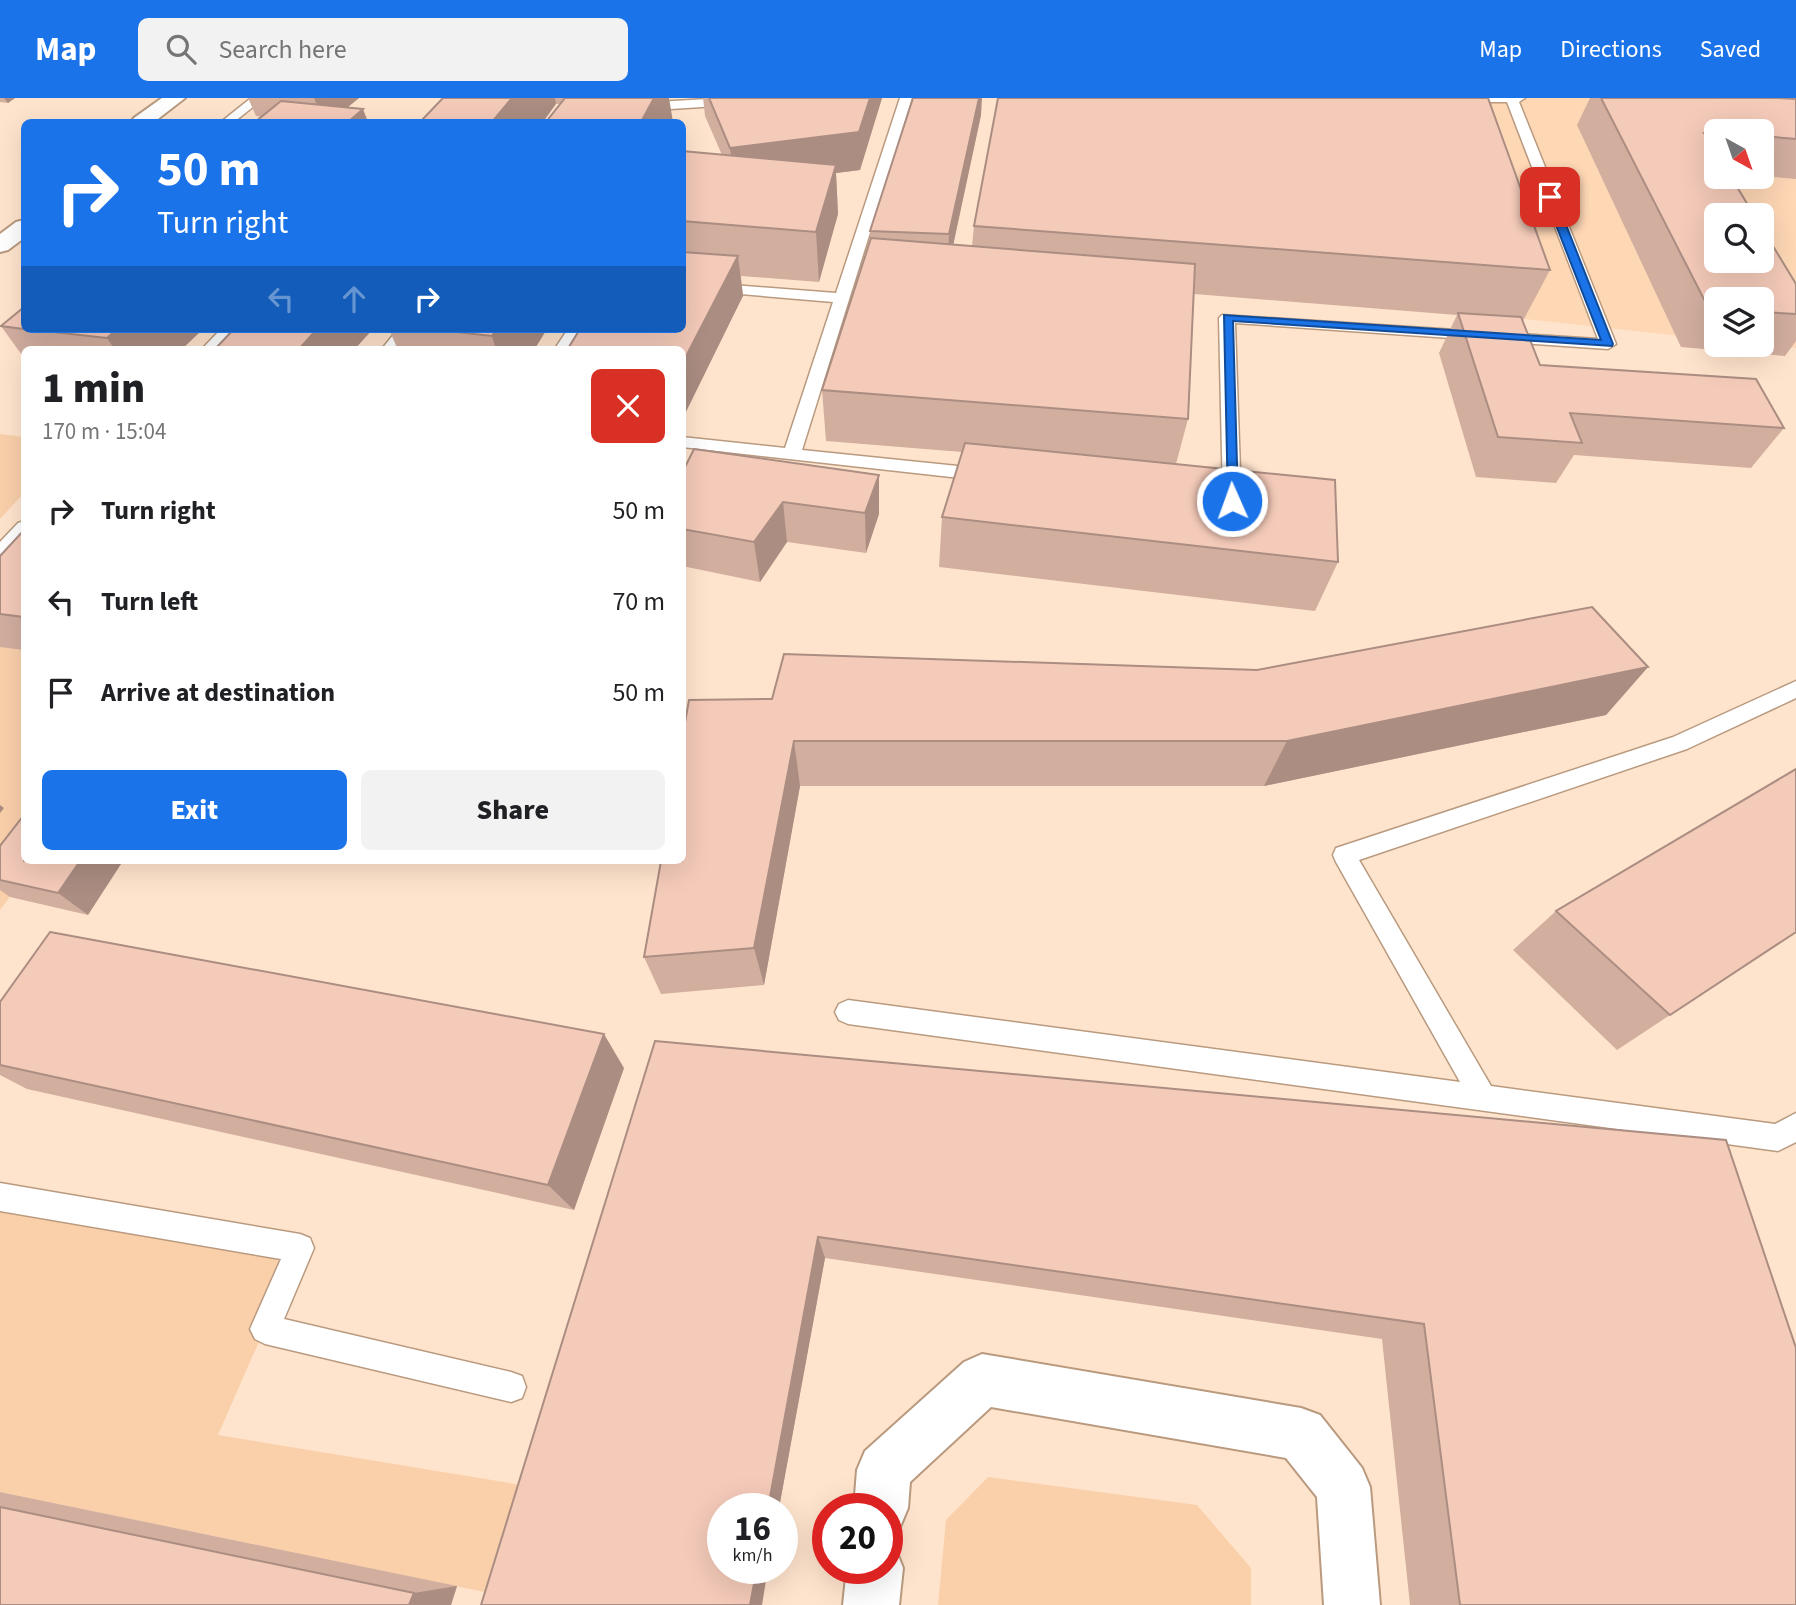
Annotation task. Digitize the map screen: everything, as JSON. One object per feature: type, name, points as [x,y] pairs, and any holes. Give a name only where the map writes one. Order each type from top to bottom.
[{"type":"street","points":[[145,119],[175,98]]},
{"type":"street","points":[[170,119],[199,98]]},
{"type":"street","points":[[0,225],[21,209]]},
{"type":"street","points":[[0,245],[21,229]]},
{"type":"street","points":[[882,1493],[884,1470],[982,1380],[1301,1434],[1343,1487],[1352,1605]]},
{"type":"street","points":[[871,1605],[873,1584]]},
{"type":"lane","points":[[231,119],[258,98]]},
{"type":"lane","points":[[625,108],[780,98]]},
{"type":"lane","points":[[792,454],[906,98]]},
{"type":"lane","points":[[1218,500],[1232,501],[1227,318],[1608,344],[1515,99],[1487,98]]},
{"type":"lane","points":[[686,285],[842,298]]},
{"type":"lane","points":[[213,346],[226,333]]},
{"type":"lane","points":[[686,442],[998,476]]},
{"type":"lane","points":[[0,554],[21,530]]},
{"type":"lane","points":[[1483,1098],[1344,855],[1680,743],[1796,689]]},
{"type":"lane","points":[[848,1012],[1778,1138],[1796,1126]]},
{"type":"lane","points":[[0,1197],[300,1248],[265,1329],[511,1387]]},
{"type":"shaded area","points":[[1466,98],[1796,98],[1796,348],[1774,346],[1774,287],[1704,287],[1704,339],[1525,319]]},
{"type":"shaded area","points":[[0,434],[21,437],[21,496],[0,519]]},
{"type":"shaded area","points":[[21,570],[21,864],[35,864],[0,910],[0,594]]},
{"type":"shaded area","points":[[0,1197],[300,1248],[218,1435],[528,1486],[504,1596],[0,1492]]},
{"type":"shaded area","points":[[988,1477],[1197,1505],[1251,1568],[1251,1605],[938,1605],[946,1520]]},
{"type":"building","points":[[443,98],[512,98],[494,119],[423,119]]},
{"type":"building","points":[[565,98],[654,98],[643,119],[548,119]]},
{"type":"building","points":[[709,98],[870,98],[859,132],[730,148]]},
{"type":"building","points":[[913,98],[979,98],[949,234],[870,231]]},
{"type":"building","points":[[998,98],[1488,98],[1550,270],[974,226]]},
{"type":"building","points":[[1601,98],[1796,99],[1796,139],[1774,137],[1774,119],[1704,119],[1704,189],[1738,189],[1747,203],[1704,203],[1704,273],[1774,273],[1774,248],[1796,284],[1796,314],[1774,313],[1774,287],[1704,287],[1704,299]]},
{"type":"building","points":[[281,101],[363,109],[351,119],[259,119]]},
{"type":"building","points":[[686,151],[836,165],[816,232],[686,221]]},
{"type":"building","points":[[871,238],[1195,264],[1188,419],[822,390]]},
{"type":"building","points":[[686,252],[738,256],[686,356],[686,346],[569,346],[578,333],[686,333]]},
{"type":"building","points":[[21,309],[21,329],[1,326]]},
{"type":"building","points":[[1458,313],[1521,317],[1540,365],[1756,379],[1784,428],[1570,413],[1582,443],[1498,437]]},
{"type":"building","points":[[62,333],[113,333],[107,338]]},
{"type":"building","points":[[230,333],[313,333],[302,346],[218,346]]},
{"type":"building","points":[[465,333],[494,333],[492,336]]},
{"type":"building","points":[[965,443],[1335,480],[1338,562],[942,517]]},
{"type":"building","points":[[694,449],[879,475],[865,513],[783,502],[754,542],[686,530],[686,465]]},
{"type":"building","points":[[21,533],[21,617],[0,614],[0,556]]},
{"type":"building","points":[[1592,607],[1648,667],[1287,741],[794,741],[754,948],[644,957],[660,864],[686,864],[686,717],[689,700],[772,699],[784,654],[1257,670]]},
{"type":"building","points":[[1796,769],[1796,932],[1670,1015],[1556,911]]},
{"type":"building","points":[[21,819],[21,864],[78,864],[58,893],[0,880],[0,846]]},
{"type":"building","points":[[50,932],[604,1034],[548,1185],[0,1065],[0,1002]]},
{"type":"building","points":[[655,1041],[1726,1140],[1796,1348],[1796,1605],[1460,1605],[1424,1324],[818,1237],[771,1493],[707,1493],[707,1584],[754,1584],[750,1605],[481,1605]]},
{"type":"building","points":[[0,1507],[414,1593],[409,1605],[0,1605]]},
{"type":"route","points":[[1232,501],[1227,318],[1608,344],[1550,197]]}]
